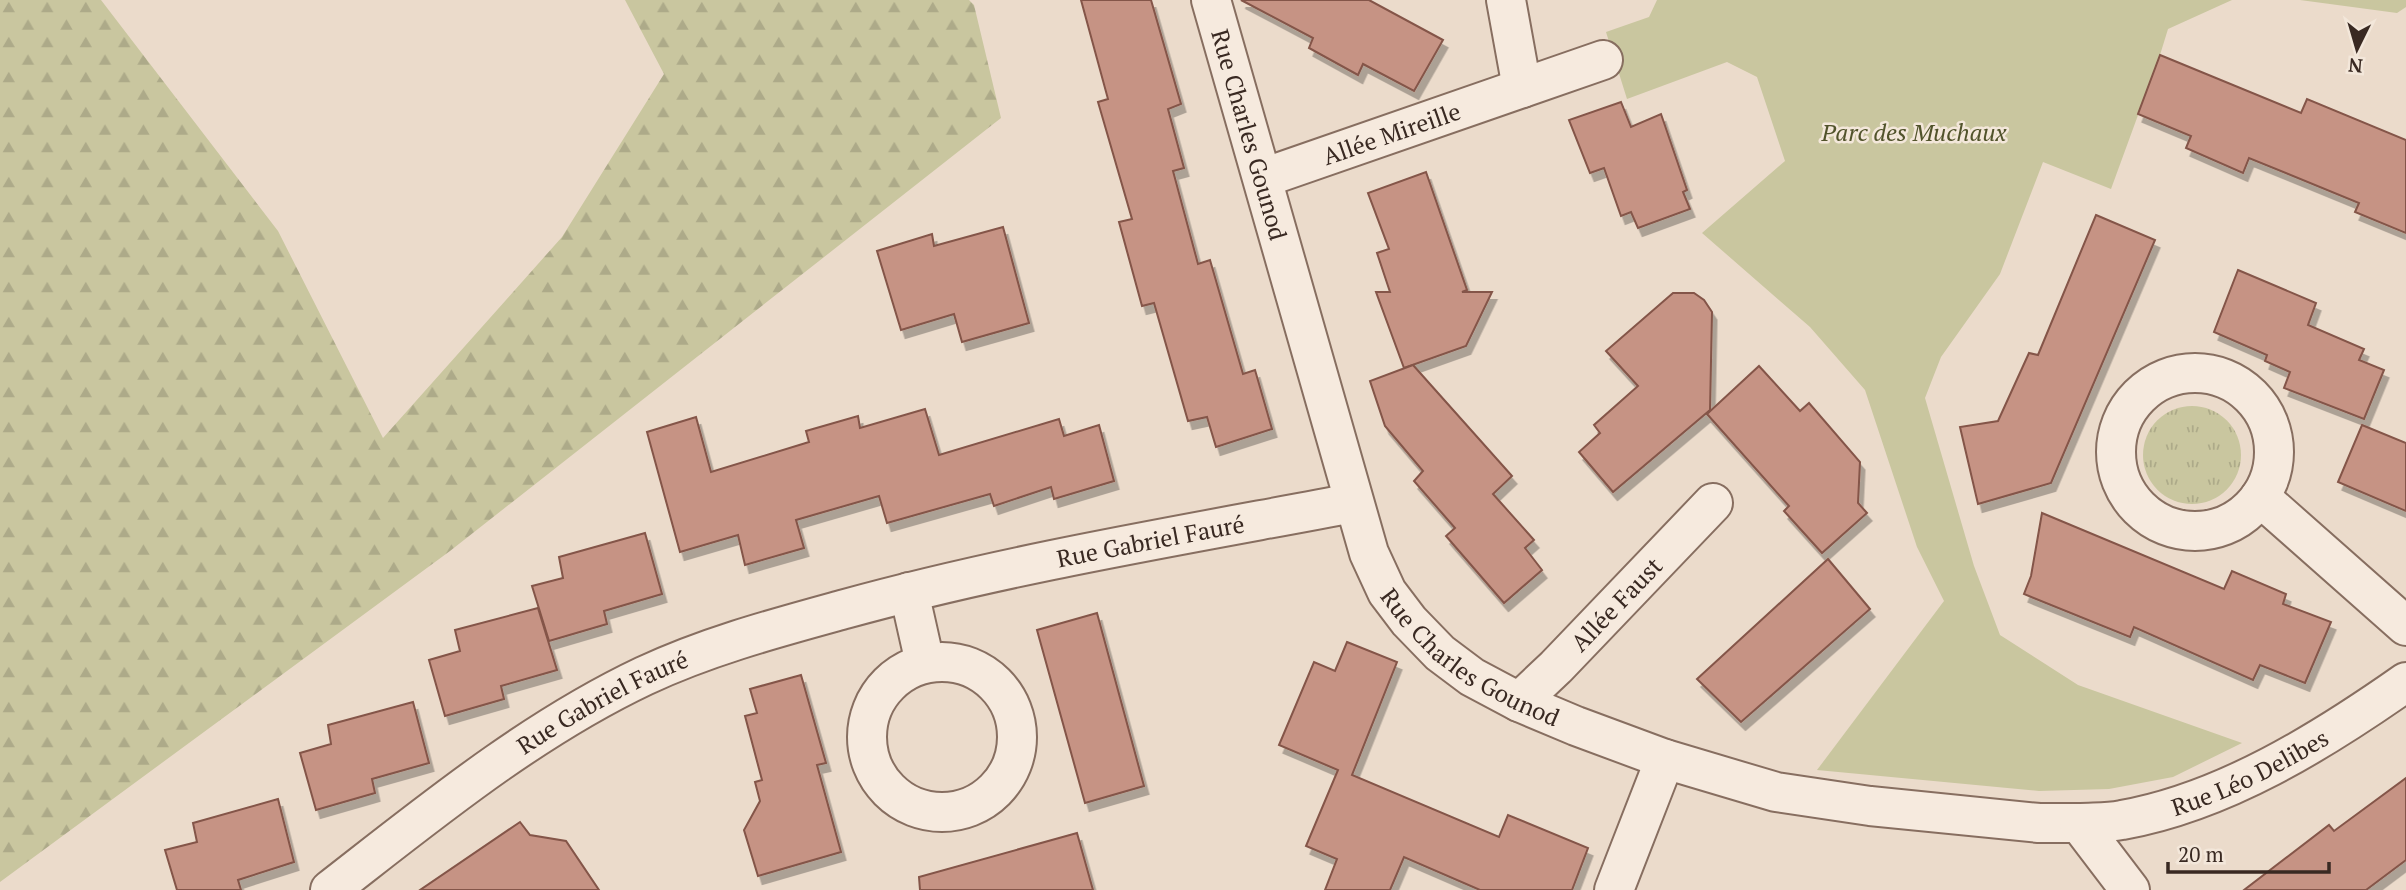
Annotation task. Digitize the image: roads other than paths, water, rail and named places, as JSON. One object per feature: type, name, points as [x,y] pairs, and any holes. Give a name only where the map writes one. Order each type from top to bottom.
[{"type":"street","name":"Rue Charles Gounod","points":[[1211,0],[1369,554],[1387,592],[1409,621],[1440,653],[1461,669],[1519,702],[1665,759],[1738,782],[1819,799],[1992,819],[2079,823]]},
{"type":"street","points":[[1506,0],[1522,88]]},
{"type":"street","name":"Allée Mireille","points":[[1263,178],[1603,60]]},
{"type":"street","points":[[2194,373],[2231,382],[2260,407],[2269,424],[2273,461],[2269,480],[2260,497],[2248,511],[2214,529],[2176,530],[2158,523],[2130,498],[2116,463],[2116,444],[2129,408],[2142,394],[2175,376],[2194,373]]},
{"type":"street","points":[[2260,497],[2406,626]]},
{"type":"street","name":"Rue Gabriel Fauré","points":[[334,889],[475,780],[525,746],[642,677],[698,653],[756,634],[974,576],[1353,503]]},
{"type":"street","name":"Allée Faust","points":[[1519,702],[1713,503]]},
{"type":"street","points":[[909,592],[925,663]]},
{"type":"street","name":"Rue Léo Delibes","points":[[2079,823],[2119,821],[2149,815],[2231,787],[2305,746],[2406,682]]},
{"type":"street","points":[[1614,890],[1665,759]]},
{"type":"street","points":[[2079,823],[2130,890]]},
{"type":"park label","name":"Parc des Muchaux","points":[[1914,132]]}]
